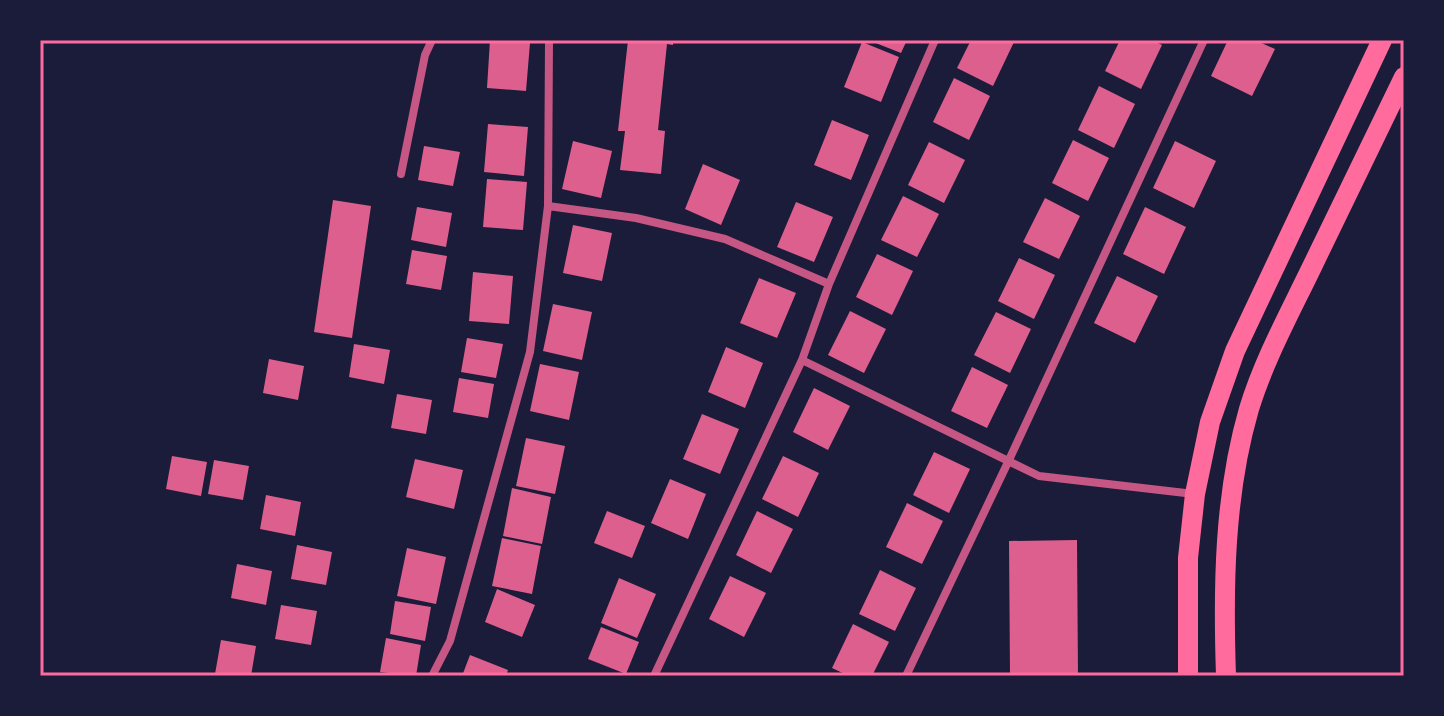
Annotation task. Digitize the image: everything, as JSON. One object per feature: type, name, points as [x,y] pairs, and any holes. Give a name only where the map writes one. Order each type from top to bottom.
[{"type":"main road","points":[[1188,676],[1188,558],[1195,494],[1210,422],[1235,351],[1382,40]]},
{"type":"main road","points":[[1226,676],[1224,601],[1228,528],[1249,409],[1273,348],[1404,77]]},
{"type":"street","points":[[401,174],[425,55],[432,40]]},
{"type":"street","points":[[432,676],[450,641],[530,352],[548,206],[549,40]]},
{"type":"street","points":[[654,676],[802,360],[829,284],[935,40]]},
{"type":"street","points":[[906,676],[1204,40]]},
{"type":"street","points":[[548,206],[636,218],[725,239],[829,284]]},
{"type":"street","points":[[802,360],[1039,476],[1195,494]]},
{"type":"building","points":[[490,40],[530,43],[526,91],[487,88]]},
{"type":"building","points":[[628,40],[673,40],[673,45],[667,44],[658,130],[665,131],[661,174],[620,170],[625,131],[618,131]]},
{"type":"building","points":[[868,40],[907,40],[901,53]]},
{"type":"building","points":[[971,40],[1014,42],[993,86],[957,68]]},
{"type":"building","points":[[1120,40],[1152,40],[1162,45],[1141,89],[1105,71]]},
{"type":"building","points":[[1228,40],[1255,40],[1275,49],[1252,96],[1211,76]]},
{"type":"building","points":[[862,42],[899,57],[881,102],[844,87]]},
{"type":"building","points":[[954,78],[990,96],[969,140],[933,122]]},
{"type":"building","points":[[1099,86],[1135,104],[1114,148],[1078,130]]},
{"type":"building","points":[[832,120],[869,135],[851,180],[814,165]]},
{"type":"building","points":[[488,124],[528,127],[524,176],[484,172]]},
{"type":"building","points":[[1073,140],[1109,158],[1088,201],[1052,183]]},
{"type":"building","points":[[573,141],[612,151],[601,198],[562,189]]},
{"type":"building","points":[[1175,141],[1216,161],[1194,208],[1153,188]]},
{"type":"building","points":[[929,142],[965,160],[944,203],[908,185]]},
{"type":"building","points":[[424,146],[460,152],[453,186],[418,180]]},
{"type":"building","points":[[703,164],[740,180],[721,225],[685,209]]},
{"type":"building","points":[[487,179],[527,182],[523,230],[483,227]]},
{"type":"building","points":[[903,196],[939,214],[917,257],[881,240]]},
{"type":"building","points":[[1045,198],[1080,216],[1059,259],[1023,242]]},
{"type":"building","points":[[333,200],[371,206],[352,338],[314,332]]},
{"type":"building","points":[[796,202],[833,217],[814,262],[777,247]]},
{"type":"building","points":[[417,207],[452,213],[446,247],[411,240]]},
{"type":"building","points":[[1145,207],[1186,227],[1164,274],[1123,254]]},
{"type":"building","points":[[573,225],[612,233],[602,281],[563,273]]},
{"type":"building","points":[[412,250],[447,256],[441,290],[406,284]]},
{"type":"building","points":[[877,254],[913,271],[892,315],[856,297]]},
{"type":"building","points":[[1019,258],[1055,275],[1034,319],[998,301]]},
{"type":"building","points":[[473,272],[513,276],[509,324],[469,321]]},
{"type":"building","points":[[1117,276],[1158,296],[1135,343],[1094,323]]},
{"type":"building","points":[[759,278],[796,293],[777,338],[740,323]]},
{"type":"building","points":[[553,304],[592,312],[582,360],[543,351]]},
{"type":"building","points":[[850,311],[886,329],[864,373],[828,355]]},
{"type":"building","points":[[996,312],[1031,329],[1010,373],[974,355]]},
{"type":"building","points":[[467,338],[503,344],[496,378],[461,372]]},
{"type":"building","points":[[354,344],[390,350],[384,384],[349,377]]},
{"type":"building","points":[[726,347],[763,363],[745,408],[708,392]]},
{"type":"building","points":[[269,359],[304,366],[298,400],[263,393]]},
{"type":"building","points":[[540,364],[579,372],[569,420],[530,411]]},
{"type":"building","points":[[972,367],[1008,385],[987,428],[951,411]]},
{"type":"building","points":[[459,378],[494,384],[488,418],[453,412]]},
{"type":"building","points":[[814,388],[850,406],[828,450],[793,432]]},
{"type":"building","points":[[397,394],[432,400],[426,434],[391,428]]},
{"type":"building","points":[[702,414],[739,429],[720,474],[683,459]]},
{"type":"building","points":[[526,438],[565,446],[555,494],[516,486]]},
{"type":"building","points":[[934,452],[970,469],[949,513],[913,495]]},
{"type":"building","points":[[172,456],[207,462],[201,496],[166,489]]},
{"type":"building","points":[[783,456],[819,473],[798,517],[762,499]]},
{"type":"building","points":[[415,459],[463,470],[454,509],[406,497]]},
{"type":"building","points":[[214,460],[249,466],[243,500],[208,494]]},
{"type":"building","points":[[670,479],[706,494],[688,539],[651,523]]},
{"type":"building","points":[[512,488],[551,497],[542,544],[503,536]]},
{"type":"building","points":[[266,495],[301,502],[295,536],[260,529]]},
{"type":"building","points":[[907,503],[943,521],[922,564],[886,547]]},
{"type":"building","points":[[607,511],[645,526],[632,558],[594,543]]},
{"type":"building","points":[[757,511],[793,529],[771,573],[736,555]]},
{"type":"building","points":[[502,538],[541,546],[532,594],[492,586]]},
{"type":"building","points":[[1077,540],[1078,676],[1010,676],[1009,541]]},
{"type":"building","points":[[297,545],[332,552],[326,585],[291,579]]},
{"type":"building","points":[[407,548],[446,557],[436,604],[397,596]]},
{"type":"building","points":[[237,564],[272,571],[266,605],[231,598]]},
{"type":"building","points":[[880,570],[916,588],[895,631],[859,614]]},
{"type":"building","points":[[730,576],[766,593],[744,637],[709,619]]},
{"type":"building","points":[[619,578],[656,594],[637,638],[601,623]]},
{"type":"building","points":[[497,589],[535,605],[522,637],[485,622]]},
{"type":"building","points":[[395,601],[431,607],[425,641],[390,634]]},
{"type":"building","points":[[281,605],[317,611],[311,645],[275,639]]},
{"type":"building","points":[[853,624],[889,642],[872,676],[849,676],[832,668]]},
{"type":"building","points":[[601,627],[639,642],[626,674],[588,659]]},
{"type":"building","points":[[386,638],[421,645],[416,676],[380,672]]},
{"type":"building","points":[[221,640],[256,646],[251,676],[215,674]]},
{"type":"building","points":[[470,655],[508,670],[506,676],[462,676]]}]
